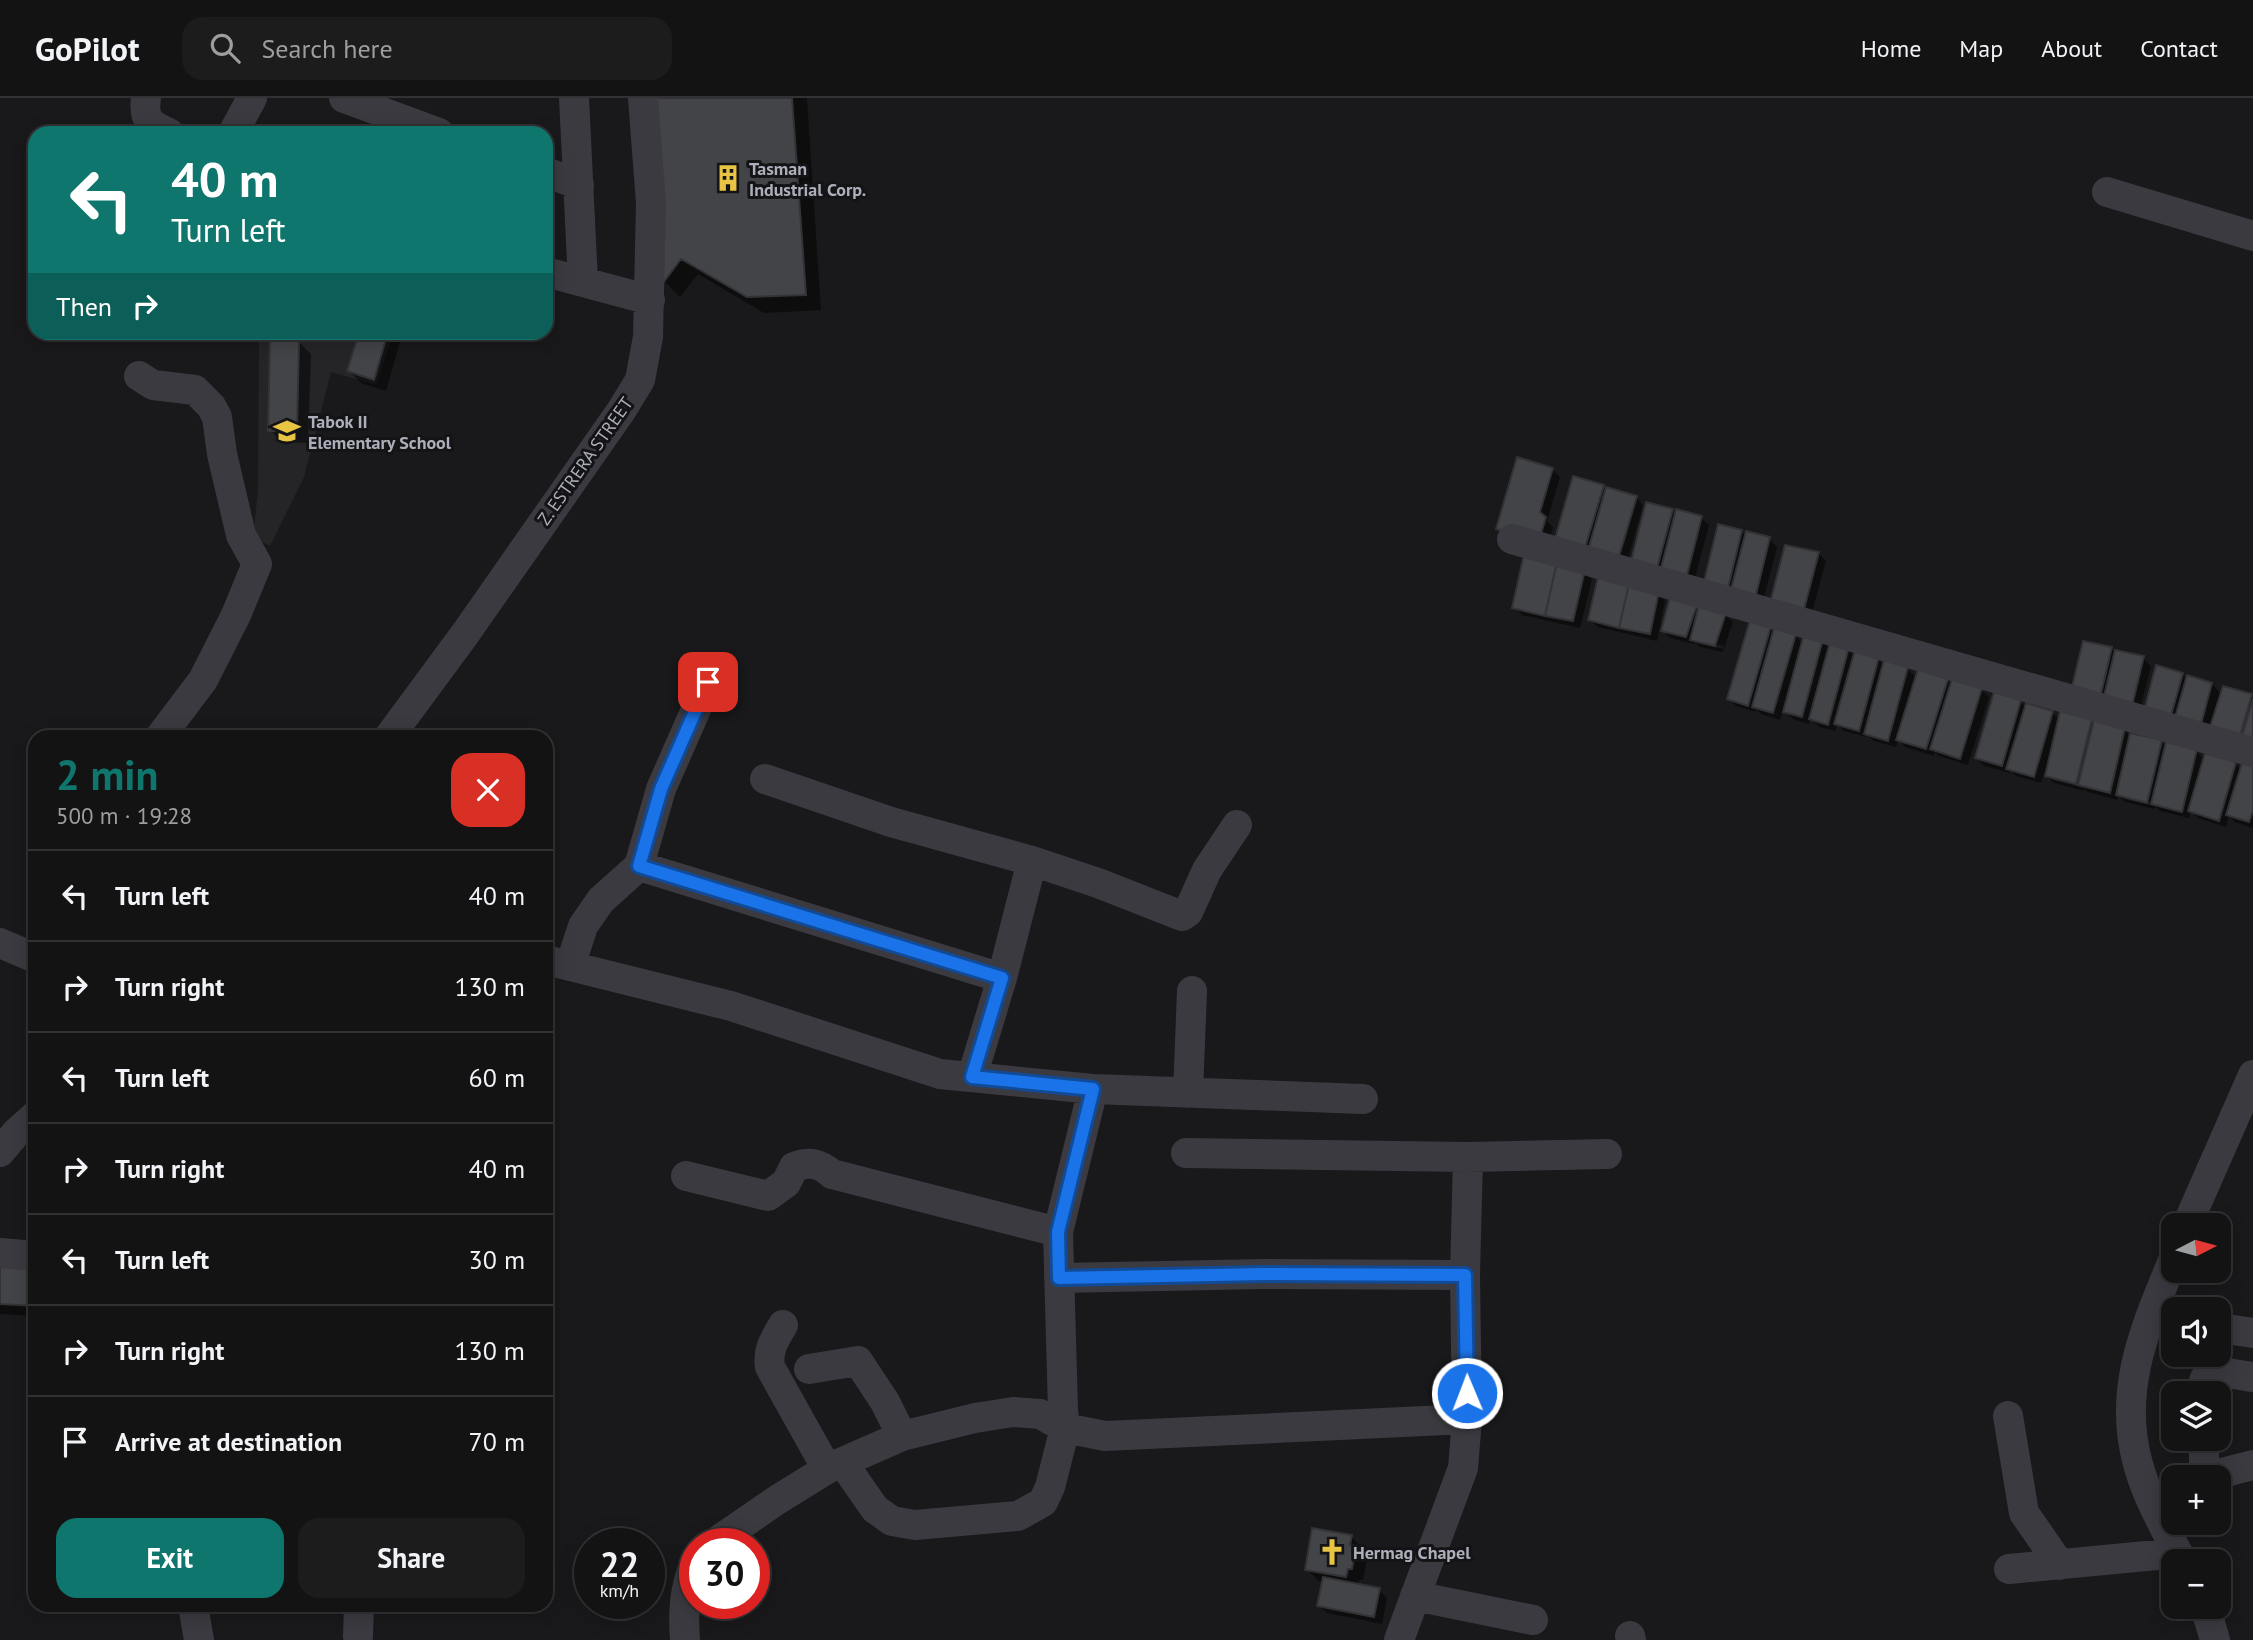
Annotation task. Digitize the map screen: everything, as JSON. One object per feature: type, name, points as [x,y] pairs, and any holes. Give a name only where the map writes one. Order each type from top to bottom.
[{"type":"street","points":[[237,126],[252,98]]},
{"type":"street","points":[[344,98],[420,126]]},
{"type":"street","points":[[574,98],[583,282]]},
{"type":"street","name":"Z. ESTRERA STREET","points":[[394,730],[465,634],[640,380],[648,337],[650,300],[651,203],[643,98]]},
{"type":"street","points":[[553,175],[579,184]]},
{"type":"street","points":[[2107,192],[2253,236]]},
{"type":"street","points":[[553,274],[650,300]]},
{"type":"street","points":[[139,376],[153,385],[195,390],[212,406],[217,417],[222,454],[242,534],[257,564],[236,615],[202,680],[165,730]]},
{"type":"street","points":[[1512,539],[2253,752]]},
{"type":"street","points":[[708,682],[661,789],[639,866],[601,900],[558,963],[731,1006],[940,1074],[1093,1089],[1363,1099]]},
{"type":"street","points":[[765,779],[891,822],[1032,861],[1182,916],[1188,912],[1207,870],[1237,825]]},
{"type":"street","points":[[972,1077],[1002,978],[1032,861]]},
{"type":"street","points":[[639,866],[1002,978]]},
{"type":"street","points":[[0,943],[28,955]]},
{"type":"street","points":[[1188,1093],[1192,991]]},
{"type":"street","points":[[783,1325],[770,1348],[771,1367],[835,1466],[874,1509],[892,1521],[915,1525],[1018,1516],[1043,1502],[1050,1487],[1065,1427],[1058,1232],[1093,1089]]},
{"type":"street","points":[[2193,1213],[2249,1094]]},
{"type":"street","points":[[0,1152],[28,1122]]},
{"type":"street","points":[[1186,1153],[1468,1157],[1607,1154]]},
{"type":"street","points":[[1399,1640],[1463,1468],[1467,1419],[1465,1275],[1468,1157]]},
{"type":"street","points":[[686,1176],[768,1196],[786,1183],[794,1167],[807,1163],[822,1165],[832,1174],[1058,1232]]},
{"type":"street","points":[[0,1253],[28,1255]]},
{"type":"street","points":[[1059,1278],[1264,1274],[1465,1275]]},
{"type":"street","points":[[2161,1320],[2135,1366],[2131,1418],[2137,1463],[2161,1492]]},
{"type":"street","points":[[2231,1330],[2253,1333]]},
{"type":"street","points":[[809,1368],[858,1361],[885,1402],[902,1436]]},
{"type":"street","points":[[2204,1381],[2208,1375],[2215,1372],[2253,1377]]},
{"type":"street","points":[[736,1528],[835,1466],[902,1436],[975,1418],[1013,1412],[1040,1415],[1065,1427],[1105,1436],[1467,1419]]},
{"type":"street","points":[[2008,1416],[2024,1513],[2060,1564]]},
{"type":"street","points":[[2231,1470],[2253,1465]]},
{"type":"street","points":[[2009,1569],[2161,1558]]},
{"type":"street","points":[[1415,1596],[1533,1620]]},
{"type":"street","points":[[194,1612],[199,1640]]},
{"type":"street","points":[[358,1636],[359,1612]]},
{"type":"street","points":[[684,1619],[685,1640]]},
{"type":"street","points":[[2209,1619],[2215,1640]]},
{"type":"shaded area","name":"Tabok II Elementary School","points":[[259,340],[392,340],[376,385],[331,372],[304,477],[270,546],[253,537],[258,490]]},
{"type":"building","name":"Tasman Industrial Corp.","points":[[656,98],[792,98],[806,295],[747,297],[681,259],[663,283]]},
{"type":"building","name":"Tabok II Elementary School","points":[[270,340],[299,340],[297,432],[268,431]]},
{"type":"building","points":[[357,340],[386,340],[374,380],[347,371]]},
{"type":"building","points":[[1517,457],[1553,468],[1540,512],[1546,517],[1539,541],[1496,529]]},
{"type":"building","points":[[1573,476],[1604,485],[1584,551],[1554,542]]},
{"type":"building","points":[[1606,487],[1637,496],[1617,563],[1587,554]]},
{"type":"building","points":[[1646,502],[1673,509],[1656,572],[1630,565]]},
{"type":"building","points":[[1676,509],[1702,516],[1686,579],[1660,572]]},
{"type":"building","points":[[1718,524],[1742,530],[1726,596],[1702,590]]},
{"type":"building","points":[[1746,531],[1770,537],[1754,603],[1729,597]]},
{"type":"building","points":[[1785,545],[1819,552],[1802,617],[1769,607]]},
{"type":"building","points":[[1524,554],[1557,562],[1545,616],[1512,608]]},
{"type":"building","points":[[1557,562],[1585,570],[1573,621],[1545,616]]},
{"type":"building","points":[[1598,577],[1629,584],[1619,628],[1588,620]]},
{"type":"building","points":[[1629,584],[1659,591],[1650,634],[1619,628]]},
{"type":"building","points":[[1670,597],[1697,605],[1686,637],[1661,631]]},
{"type":"building","points":[[1699,605],[1726,613],[1715,646],[1690,640]]},
{"type":"building","points":[[1750,620],[1771,626],[1748,706],[1727,699]]},
{"type":"building","points":[[1774,628],[1796,634],[1773,713],[1752,707]]},
{"type":"building","points":[[1804,634],[1823,639],[1802,717],[1783,712]]},
{"type":"building","points":[[2083,641],[2112,647],[2100,698],[2071,691]]},
{"type":"building","points":[[1830,642],[1849,647],[1828,725],[1809,719]]},
{"type":"building","points":[[1855,650],[1879,657],[1859,731],[1834,724]]},
{"type":"building","points":[[2115,650],[2144,656],[2132,706],[2103,700]]},
{"type":"building","points":[[1884,660],[1908,667],[1888,741],[1864,734]]},
{"type":"building","points":[[2156,665],[2183,673],[2170,719],[2144,711]]},
{"type":"building","points":[[1918,669],[1948,679],[1926,749],[1896,740]]},
{"type":"building","points":[[2187,675],[2212,683],[2200,728],[2174,721]]},
{"type":"building","points":[[1952,679],[1982,688],[1960,759],[1930,749]]},
{"type":"building","points":[[2223,686],[2252,694],[2240,736],[2210,727]]},
{"type":"building","points":[[1994,692],[2021,700],[2002,766],[1975,758]]},
{"type":"building","points":[[2253,699],[2253,740],[2242,736]]},
{"type":"building","points":[[2026,703],[2053,711],[2034,777],[2006,769]]},
{"type":"building","points":[[2060,711],[2092,719],[2076,784],[2045,776]]},
{"type":"building","points":[[2094,720],[2125,728],[2110,793],[2078,785]]},
{"type":"building","points":[[2130,733],[2162,740],[2147,803],[2116,795]]},
{"type":"building","points":[[2166,742],[2197,749],[2182,812],[2151,804]]},
{"type":"building","points":[[2205,753],[2236,762],[2219,821],[2188,811]]},
{"type":"building","points":[[2242,763],[2253,766],[2253,810],[2249,822],[2226,815]]},
{"type":"building","points":[[0,1263],[28,1265],[28,1306],[0,1304]]},
{"type":"building","name":"Hermag Chapel","points":[[1312,1528],[1352,1535],[1350,1545],[1356,1546],[1352,1569],[1348,1569],[1346,1577],[1305,1570]]},
{"type":"building","points":[[1323,1577],[1380,1588],[1374,1617],[1317,1606]]},
{"type":"place","name":"Tasman Industrial Corp.","points":[[728,178]]},
{"type":"place","name":"Tabok II Elementary School","points":[[287,431]]},
{"type":"place","name":"Hermag Chapel","points":[[1332,1552]]},
{"type":"route","points":[[708,682],[661,789],[639,866],[1002,978],[972,1077],[1093,1089],[1058,1232],[1059,1278],[1264,1274],[1465,1275],[1467,1393]]}]
